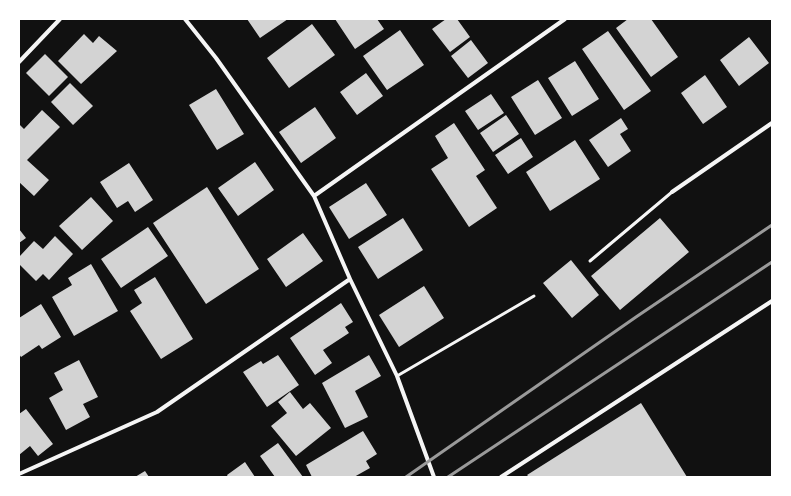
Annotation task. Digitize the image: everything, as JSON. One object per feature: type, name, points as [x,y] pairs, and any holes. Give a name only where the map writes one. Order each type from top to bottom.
[{"type":"street","points":[[19,62],[60,19]]},
{"type":"street","points":[[185,19],[216,58],[314,196],[350,279],[397,376],[434,477]]},
{"type":"street","points":[[314,196],[565,19]]},
{"type":"street","points":[[672,192],[772,123]]},
{"type":"street","points":[[19,474],[157,412],[350,279]]},
{"type":"street","points":[[501,477],[772,301]]},
{"type":"lane","points":[[590,261],[672,192]]},
{"type":"lane","points":[[397,376],[534,296]]},
{"type":"building","points":[[247,19],[288,19],[260,38]]},
{"type":"building","points":[[335,19],[377,19],[384,29],[355,49]]},
{"type":"building","points":[[446,19],[457,19],[470,37],[450,52],[432,29]]},
{"type":"building","points":[[628,19],[651,19],[678,57],[651,77],[616,28]]},
{"type":"building","points":[[312,24],[335,55],[289,88],[267,58]]},
{"type":"building","points":[[400,30],[424,65],[387,90],[363,56]]},
{"type":"building","points":[[608,31],[651,91],[624,110],[582,49]]},
{"type":"building","points":[[84,34],[93,43],[99,36],[117,51],[81,84],[58,61]]},
{"type":"building","points":[[749,37],[769,63],[739,86],[720,60]]},
{"type":"building","points":[[471,40],[488,63],[468,78],[451,56]]},
{"type":"building","points":[[45,54],[68,77],[49,96],[26,73]]},
{"type":"building","points":[[575,61],[599,99],[572,116],[548,78]]},
{"type":"building","points":[[366,73],[383,96],[357,115],[340,92]]},
{"type":"building","points":[[705,75],[727,107],[703,124],[681,93]]},
{"type":"building","points":[[538,80],[562,118],[535,135],[511,97]]},
{"type":"building","points":[[70,83],[93,106],[73,125],[51,102]]},
{"type":"building","points":[[216,89],[244,134],[217,150],[189,105]]},
{"type":"building","points":[[491,94],[504,113],[478,130],[465,111]]},
{"type":"building","points":[[315,107],[336,138],[301,163],[279,132]]},
{"type":"building","points":[[42,110],[60,127],[27,160],[49,180],[34,196],[19,182],[19,124],[24,129]]},
{"type":"building","points":[[506,115],[519,134],[493,152],[480,133]]},
{"type":"building","points":[[621,118],[628,129],[620,134],[631,151],[608,167],[589,140]]},
{"type":"building","points":[[454,123],[485,170],[476,176],[497,208],[469,227],[431,169],[448,158],[435,136]]},
{"type":"building","points":[[521,138],[533,157],[508,174],[495,155]]},
{"type":"building","points":[[575,140],[600,179],[550,211],[526,172]]},
{"type":"building","points":[[255,162],[274,190],[238,216],[218,188]]},
{"type":"building","points":[[129,163],[153,200],[135,212],[128,201],[117,208],[100,182]]},
{"type":"building","points":[[366,183],[387,215],[349,239],[329,207]]},
{"type":"building","points":[[207,187],[259,269],[206,304],[153,223]]},
{"type":"building","points":[[91,197],[113,221],[82,250],[59,226]]},
{"type":"building","points":[[403,218],[423,250],[378,279],[358,247]]},
{"type":"building","points":[[660,218],[689,252],[620,310],[591,276]]},
{"type":"building","points":[[148,227],[168,256],[121,288],[101,259]]},
{"type":"building","points":[[19,229],[26,238],[19,243]]},
{"type":"building","points":[[303,233],[323,261],[286,287],[267,259]]},
{"type":"building","points":[[55,236],[73,254],[49,280],[43,274],[36,281],[19,264],[19,257],[34,241],[43,249]]},
{"type":"building","points":[[571,260],[599,295],[572,318],[543,283]]},
{"type":"building","points":[[91,264],[118,311],[74,336],[52,297],[72,285],[68,278]]},
{"type":"building","points":[[155,277],[193,339],[161,359],[130,311],[142,303],[134,290]]},
{"type":"building","points":[[424,286],[444,318],[399,347],[379,315]]},
{"type":"building","points":[[341,303],[353,322],[345,327],[349,333],[323,350],[332,363],[315,375],[290,338]]},
{"type":"building","points":[[41,304],[61,337],[42,349],[39,345],[21,357],[19,354],[19,318]]},
{"type":"building","points":[[278,355],[299,385],[267,407],[243,372],[261,361],[263,364]]},
{"type":"building","points":[[369,355],[381,376],[355,391],[368,417],[345,428],[322,383]]},
{"type":"building","points":[[79,360],[98,397],[83,404],[90,417],[66,430],[49,398],[63,390],[54,373]]},
{"type":"building","points":[[290,392],[303,409],[310,403],[331,428],[296,456],[271,426],[287,413],[278,402]]},
{"type":"building","points":[[641,403],[687,477],[529,477],[527,475]]},
{"type":"building","points":[[26,409],[53,444],[38,456],[30,446],[19,455],[19,414]]},
{"type":"building","points":[[363,431],[377,454],[366,461],[370,468],[354,477],[312,477],[306,465]]},
{"type":"building","points":[[278,443],[303,477],[275,477],[260,456]]},
{"type":"building","points":[[245,462],[255,477],[228,477],[227,475]]},
{"type":"building","points":[[145,471],[149,477],[135,477]]},
{"type":"railway","points":[[406,477],[636,317],[772,225]]},
{"type":"railway","points":[[448,477],[772,262]]}]
